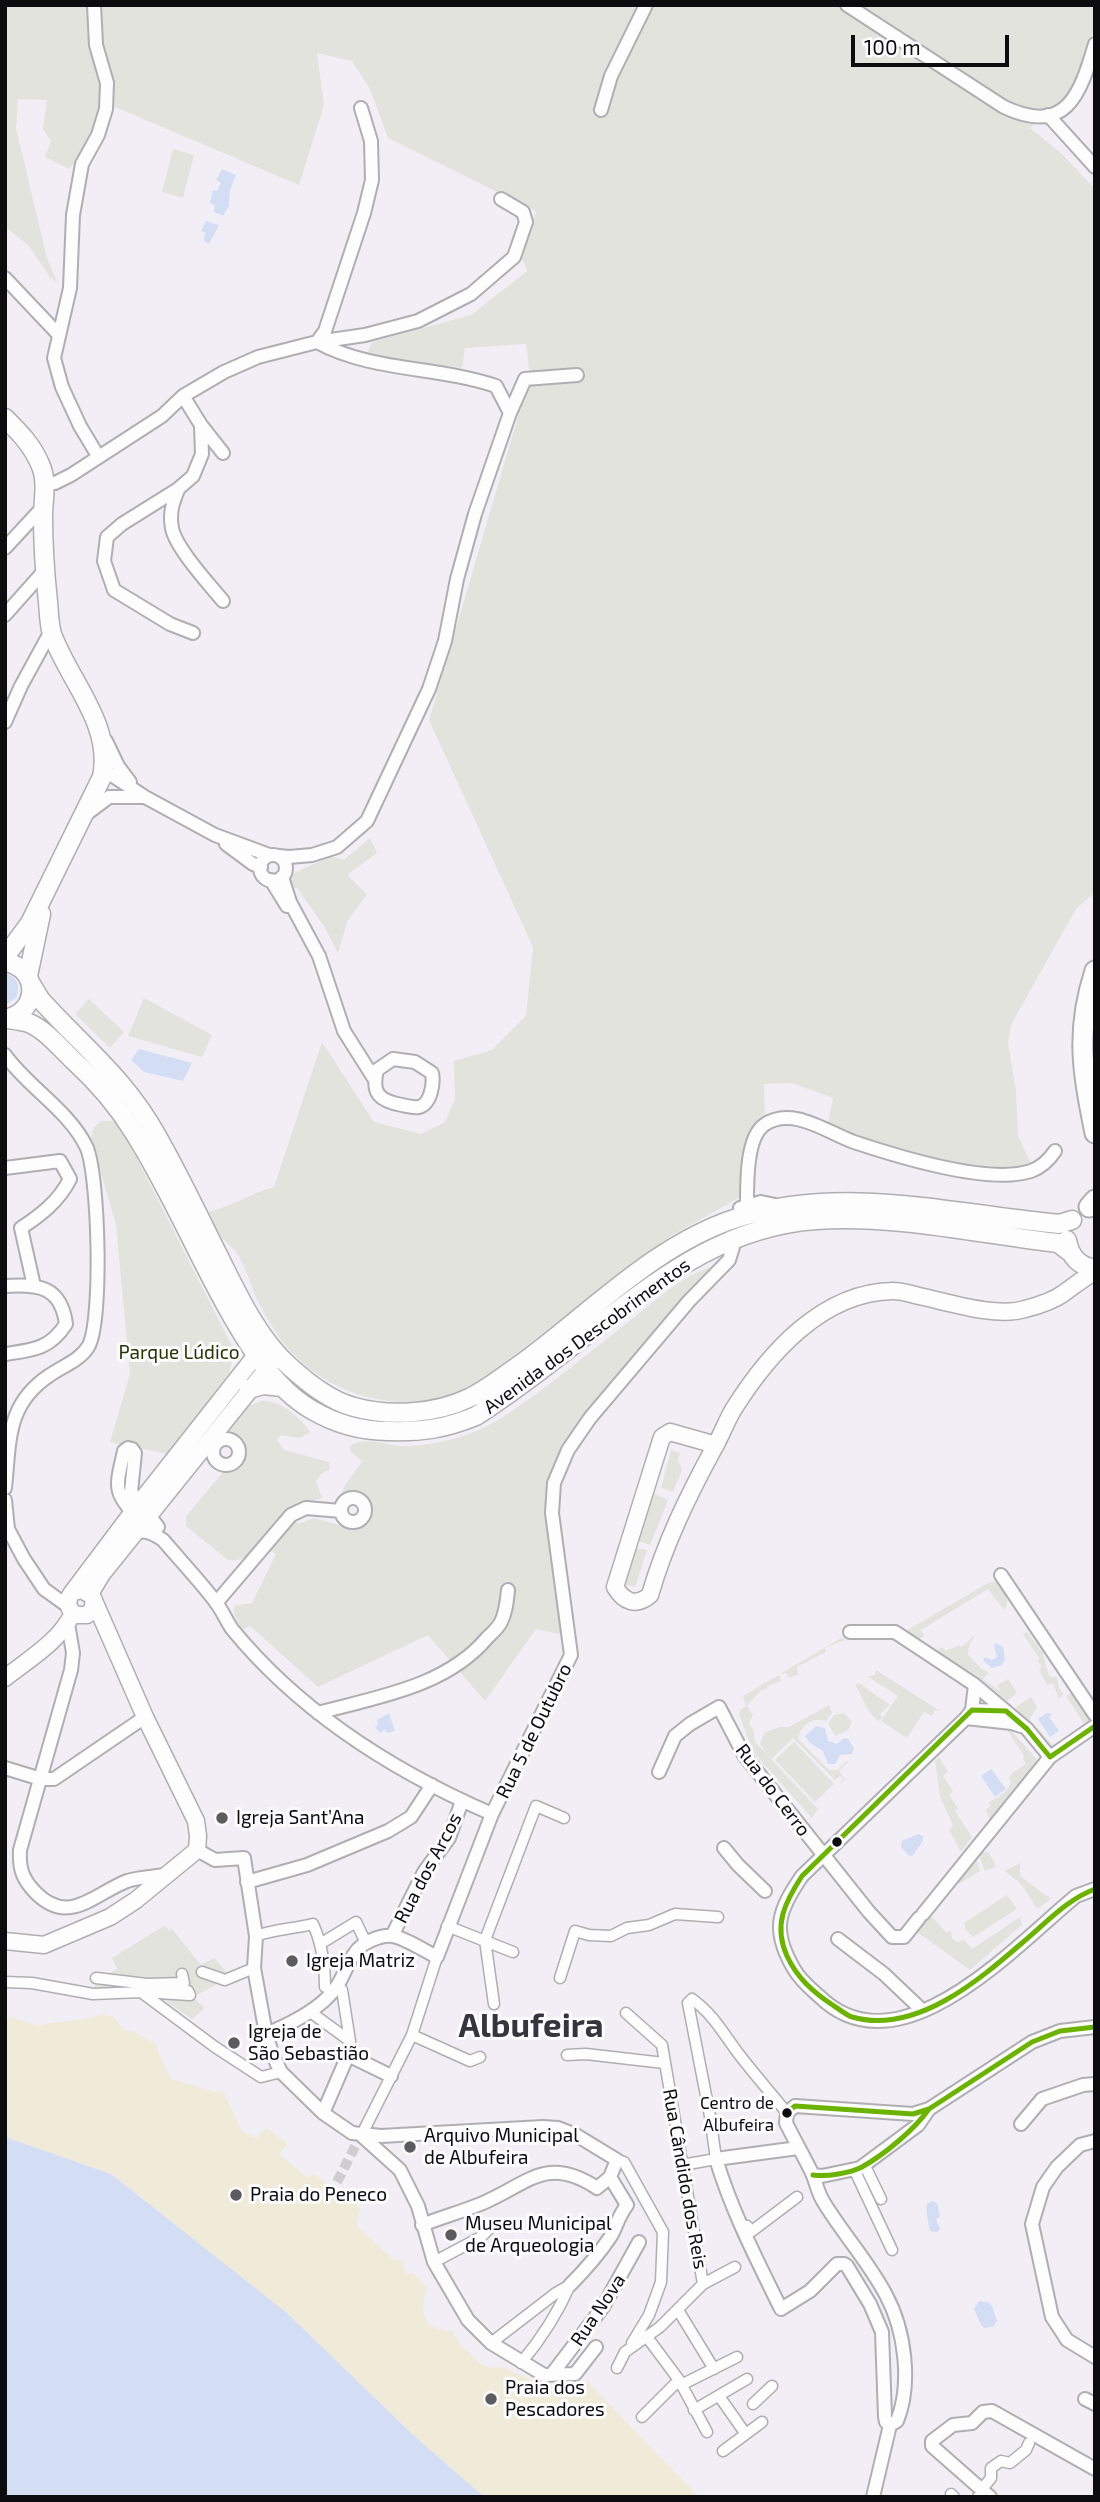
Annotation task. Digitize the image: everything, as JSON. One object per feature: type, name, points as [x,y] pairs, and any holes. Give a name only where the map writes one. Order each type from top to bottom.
[{"type":"main road","points":[[5,418],[28,441],[42,467],[45,483],[44,571],[51,631],[92,712],[106,761],[102,776],[50,884],[30,923],[5,959],[16,965],[29,980],[32,991],[22,1012],[7,1019]]},
{"type":"main road","points":[[29,980],[50,884]]},
{"type":"main road","points":[[1095,971],[1086,1001],[1082,1037],[1082,1063],[1095,1133]]},
{"type":"main road","name":"Avenida dos Descobrimentos","points":[[29,980],[40,999],[115,1074],[137,1102],[157,1136],[283,1387],[312,1410],[351,1428],[420,1432],[448,1427],[476,1416],[673,1270],[736,1238],[783,1224],[817,1220],[874,1220],[1058,1243],[1085,1264]]},
{"type":"main road","name":"Avenida dos Descobrimentos","points":[[7,1019],[31,1024],[82,1068],[116,1106],[136,1135],[241,1332],[267,1355],[318,1390],[353,1407],[400,1413],[445,1407],[468,1399],[490,1386],[660,1257],[735,1219],[809,1202],[880,1203],[1059,1224],[1072,1220]]},
{"type":"main road","points":[[1085,1264],[1067,1236],[1076,1214],[1093,1204]]},
{"type":"main road","points":[[249,1389],[262,1385],[283,1387]]},
{"type":"street","points":[[94,5],[96,45],[107,83],[106,109],[98,135],[82,164],[73,215],[70,288],[54,358],[62,387],[98,456]]},
{"type":"street","points":[[601,110],[611,76],[646,5]]},
{"type":"street","points":[[848,5],[1004,107],[1031,118],[1048,116],[1073,102],[1095,44]]},
{"type":"street","points":[[317,342],[325,331],[364,213],[372,180],[370,141],[361,108]]},
{"type":"street","points":[[1048,116],[1095,167]]},
{"type":"street","points":[[45,483],[55,483],[71,475],[162,416],[183,396],[258,357],[418,321],[471,294],[514,257],[526,222],[523,212],[501,199]]},
{"type":"street","points":[[5,278],[58,334]]},
{"type":"street","points":[[317,342],[335,352],[366,362],[475,379],[496,386],[525,379],[577,375]]},
{"type":"street","points":[[279,877],[291,866],[312,855],[337,847],[367,821],[407,741],[437,665],[475,514],[510,413],[525,379]]},
{"type":"street","points":[[496,386],[510,413]]},
{"type":"street","points":[[183,396],[223,453]]},
{"type":"street","points":[[193,633],[170,624],[114,590],[104,561],[107,537],[193,476],[202,454],[201,425]]},
{"type":"street","points":[[178,489],[171,507],[172,530],[188,558],[223,601]]},
{"type":"street","points":[[5,548],[43,507]]},
{"type":"street","points":[[5,615],[44,571]]},
{"type":"street","points":[[5,722],[51,631]]},
{"type":"street","points":[[92,712],[118,766],[145,797]]},
{"type":"street","points":[[102,776],[110,774],[145,797],[215,835],[253,864],[261,867]]},
{"type":"street","points":[[80,822],[95,805],[109,797],[145,797]]},
{"type":"street","points":[[215,835],[274,856],[312,855]]},
{"type":"street","points":[[274,856],[263,860],[262,874],[279,877]]},
{"type":"street","points":[[274,856],[286,866],[279,877]]},
{"type":"street","points":[[279,877],[319,957],[344,1031],[362,1057],[374,1080],[375,1088],[385,1101],[415,1107],[422,1106],[428,1099],[434,1080],[426,1067],[400,1059],[385,1062],[362,1057]]},
{"type":"street","points":[[279,877],[319,957]]},
{"type":"street","points":[[5,1055],[68,1121],[87,1147],[94,1184],[97,1243],[95,1323],[89,1346],[73,1362],[34,1387],[9,1418],[5,1488]]},
{"type":"street","points":[[374,1080],[377,1070],[385,1062]]},
{"type":"street","points":[[747,1206],[751,1148],[755,1135],[772,1121],[800,1119],[851,1141],[890,1153],[954,1169],[985,1173],[1028,1172],[1049,1160],[1055,1151]]},
{"type":"street","points":[[5,1168],[60,1161],[69,1179],[66,1187],[45,1212],[21,1228],[34,1286]]},
{"type":"street","points":[[713,1229],[723,1215],[747,1206],[761,1202],[783,1207]]},
{"type":"street","name":"Rua 5 de Outubro","points":[[360,2132],[412,2035],[447,1926],[480,1851],[492,1814],[571,1655],[552,1513],[554,1483],[568,1450],[590,1418],[671,1322],[729,1260],[733,1247]]},
{"type":"street","points":[[716,1445],[670,1432],[663,1437],[615,1587],[621,1596],[632,1602],[642,1602],[650,1595],[672,1532],[693,1485],[716,1445],[732,1411],[782,1346],[817,1316],[870,1293],[896,1291],[998,1311],[1021,1311],[1064,1293],[1073,1285],[1085,1264]]},
{"type":"street","points":[[5,1286],[34,1286],[46,1289],[64,1310],[66,1324],[57,1338],[41,1347],[5,1354]]},
{"type":"street","points":[[144,1515],[249,1389],[267,1355]]},
{"type":"street","points":[[5,1678],[56,1638],[144,1515],[267,1355]]},
{"type":"street","points":[[5,1500],[8,1536],[44,1589],[78,1605],[145,1717],[196,1821],[198,1836],[197,1850],[136,1900],[110,1917],[44,1945],[10,1942]]},
{"type":"street","points":[[216,1603],[291,1515],[306,1508],[341,1511]]},
{"type":"street","points":[[144,1515],[216,1603],[231,1628],[318,1713],[387,1760],[492,1814]]},
{"type":"street","points":[[1001,1575],[1095,1715]]},
{"type":"street","points":[[318,1713],[402,1691],[446,1671],[478,1649],[501,1622],[507,1606],[508,1590]]},
{"type":"street","points":[[78,1605],[71,1670],[20,1850],[19,1868],[28,1885],[43,1900],[63,1909],[76,1907],[129,1880],[165,1875]]},
{"type":"street","points":[[850,1632],[895,1632],[975,1685],[1027,1729],[1050,1757],[1095,1726]]},
{"type":"street","points":[[975,1685],[969,1714],[802,1876],[785,1902],[780,1925],[784,1952],[798,1976],[829,2006],[863,2022],[889,2021],[923,2011],[966,1989],[1076,1896],[1095,1889]]},
{"type":"street","name":"Rua do Cerro","points":[[659,1772],[676,1736],[690,1724],[719,1707],[744,1755],[823,1855],[892,1937],[904,1937],[1050,1757]]},
{"type":"street","points":[[969,1714],[1006,1711]]},
{"type":"street","points":[[969,1714],[1027,1729]]},
{"type":"street","points":[[5,1768],[41,1779],[54,1779],[145,1717]]},
{"type":"street","points":[[247,1882],[307,1865],[411,1818],[432,1785]]},
{"type":"street","name":"Rua dos Arcos","points":[[392,1936],[425,1872],[449,1838],[463,1801]]},
{"type":"street","points":[[494,2004],[485,1940],[536,1805],[564,1818]]},
{"type":"street","points":[[724,1848],[765,1891]]},
{"type":"street","points":[[197,1850],[215,1860],[244,1858],[256,1936],[254,1968],[266,2034],[281,2072],[323,2113],[360,2132],[400,2170],[418,2206],[433,2262],[458,2306],[491,2343],[544,2375],[575,2374],[596,2347]]},
{"type":"street","points":[[559,1978],[575,1931],[611,1936],[627,1928],[649,1925],[675,1914],[718,1917]]},
{"type":"street","points":[[320,1944],[356,1922],[366,1943]]},
{"type":"street","points":[[256,1936],[277,1928],[289,1930],[313,1923],[331,1987]]},
{"type":"street","points":[[447,1926],[513,1952]]},
{"type":"street","points":[[266,2034],[291,2024],[309,2011],[331,1987],[357,1949],[366,1943],[392,1936],[437,1957]]},
{"type":"street","points":[[838,1940],[884,1974],[923,2011]]},
{"type":"street","points":[[202,1972],[225,1980],[254,1968]]},
{"type":"street","points":[[5,1982],[32,1983],[93,1994],[184,1983],[183,1974]]},
{"type":"street","points":[[96,1978],[144,1988],[215,2047],[261,2077],[281,2072]]},
{"type":"street","points":[[323,2113],[348,2055],[350,2041],[342,1990],[331,1987]]},
{"type":"street","points":[[788,2113],[738,2053],[708,2010],[690,2001],[716,2159],[742,2229],[781,2309],[810,2291],[832,2267],[841,2263],[847,2266],[870,2304],[882,2332],[885,2417],[890,2425]]},
{"type":"street","points":[[309,2011],[350,2041]]},
{"type":"street","name":"Rua Cândido dos Reis","points":[[625,2352],[678,2310],[703,2284],[662,2045],[626,2013]]},
{"type":"street","points":[[813,2175],[822,2176],[859,2167],[929,2109],[1032,2042],[1060,2031],[1095,2027]]},
{"type":"street","points":[[412,2035],[471,2061],[480,2057]]},
{"type":"street","points":[[567,2055],[586,2054],[664,2063]]},
{"type":"street","points":[[348,2055],[391,2076]]},
{"type":"street","points":[[1021,2124],[1042,2099],[1083,2085],[1095,2084]]},
{"type":"street","points":[[873,2497],[890,2425],[897,2421],[902,2408],[905,2374],[894,2311],[886,2293],[821,2198],[813,2175],[786,2123],[788,2113],[795,2106],[917,2118]]},
{"type":"street","points":[[360,2132],[382,2136],[543,2127],[576,2135],[624,2162],[663,2232],[661,2282],[645,2323],[617,2368]]},
{"type":"street","points":[[1095,2141],[1080,2145],[1057,2166],[1043,2188],[1032,2224],[1052,2317],[1067,2340],[1095,2357]]},
{"type":"street","points":[[682,2165],[798,2148]]},
{"type":"street","points":[[422,2225],[481,2204],[547,2173],[579,2176],[597,2188],[610,2177],[617,2160]]},
{"type":"street","points":[[859,2167],[881,2199]]},
{"type":"street","points":[[859,2167],[892,2250]]},
{"type":"street","points":[[491,2343],[570,2285],[597,2258],[627,2205],[610,2177]]},
{"type":"street","points":[[742,2229],[747,2225],[752,2231],[797,2197]]},
{"type":"street","points":[[433,2262],[481,2237],[491,2227]]},
{"type":"street","name":"Rua Nova","points":[[552,2374],[603,2307],[639,2242]]},
{"type":"street","points":[[703,2284],[735,2267]]},
{"type":"street","points":[[521,2363],[546,2334],[570,2285]]},
{"type":"street","points":[[678,2310],[714,2369]]},
{"type":"street","points":[[647,2337],[680,2382],[707,2432]]},
{"type":"street","points":[[642,2417],[680,2382],[737,2357]]},
{"type":"street","points":[[694,2410],[747,2379]]},
{"type":"street","points":[[753,2404],[772,2386]]},
{"type":"street","points":[[719,2396],[745,2433]]},
{"type":"street","points":[[1029,2443],[1010,2463],[1001,2461],[991,2468],[991,2478],[982,2495],[933,2446],[932,2441],[953,2425],[972,2423],[983,2412],[992,2411],[1095,2469]]},
{"type":"street","points":[[723,2451],[762,2422]]},
{"type":"green space","points":[[5,5],[1095,5],[1095,25],[1074,92],[1030,128],[1062,154],[1095,189],[1095,892],[1076,909],[1011,1025],[1008,1043],[1016,1090],[1018,1136],[1031,1163],[1028,1172],[954,1169],[827,1129],[833,1098],[792,1083],[764,1084],[765,1116],[747,1144],[741,1164],[742,1196],[671,1236],[489,1374],[468,1386],[446,1396],[421,1401],[396,1402],[372,1398],[348,1391],[326,1380],[288,1348],[261,1308],[244,1267],[234,1250],[219,1234],[209,1212],[274,1187],[322,1042],[374,1122],[421,1134],[445,1122],[455,1099],[454,1061],[492,1050],[526,1016],[533,947],[429,720],[530,376],[526,344],[465,348],[462,368],[367,355],[372,342],[471,315],[527,271],[520,254],[536,211],[388,138],[370,89],[352,61],[317,53],[324,105],[299,185],[101,101],[86,146],[69,169],[45,157],[51,141],[43,129],[47,100],[18,99],[16,128],[47,258],[57,282],[50,277],[28,245],[5,227]]},
{"type":"green space","points":[[173,149],[194,155],[183,198],[162,192]]},
{"type":"green space","points":[[370,838],[377,853],[347,875],[367,894],[347,922],[338,953],[324,926],[297,888],[289,888],[290,875],[331,856],[344,860]]},
{"type":"green space","points":[[144,998],[212,1035],[202,1057],[128,1036]]},
{"type":"green space","points":[[89,999],[124,1032],[110,1048],[75,1014]]},
{"type":"green space","name":"Parque Lúdico","points":[[101,1121],[112,1121],[120,1125],[235,1352],[229,1373],[168,1454],[110,1442],[130,1374],[116,1225],[91,1138],[94,1127]]},
{"type":"green space","points":[[720,1266],[579,1422],[552,1475],[564,1635],[536,1629],[485,1701],[428,1635],[318,1687],[250,1626],[242,1630],[234,1614],[234,1606],[252,1603],[276,1554],[269,1549],[293,1517],[298,1524],[314,1518],[339,1525],[342,1521],[359,1525],[366,1519],[369,1509],[361,1499],[350,1494],[341,1496],[362,1461],[351,1452],[350,1446],[363,1442],[400,1446],[431,1444],[454,1439],[488,1426],[547,1386],[683,1280],[708,1268]]},
{"type":"green space","points":[[261,1401],[275,1403],[288,1410],[310,1432],[300,1438],[281,1435],[277,1440],[284,1450],[329,1462],[330,1469],[316,1481],[322,1498],[290,1508],[248,1556],[239,1560],[228,1560],[186,1526],[186,1516],[224,1471],[234,1468],[243,1459],[240,1443],[223,1434],[245,1408]]},
{"type":"green space","points":[[671,1450],[680,1453],[678,1459],[682,1470],[673,1492],[661,1488]]},
{"type":"green space","points":[[651,1492],[668,1500],[650,1545],[636,1540]]},
{"type":"green space","points":[[634,1548],[647,1550],[635,1587],[624,1585]]},
{"type":"green space","points":[[995,1582],[1006,1595],[1004,1610],[988,1589],[921,1630],[924,1636],[916,1641],[904,1632],[988,1583]]},
{"type":"green space","points":[[1027,1632],[1043,1653],[1048,1673],[1051,1677],[1057,1677],[1063,1694],[1059,1699],[1053,1683],[1047,1685],[1039,1670],[1042,1667],[1039,1658],[1023,1634]]},
{"type":"green space","points":[[975,1635],[968,1654],[980,1668],[989,1673],[983,1679],[1000,1691],[998,1685],[1008,1679],[1017,1693],[1007,1701],[976,1675],[936,1652],[942,1647],[946,1651],[959,1645],[961,1647]]},
{"type":"green space","points":[[843,1637],[845,1640],[825,1648],[826,1652],[797,1667],[798,1674],[789,1678],[786,1673],[779,1675],[781,1681],[761,1690],[747,1706],[753,1715],[749,1723],[755,1742],[768,1755],[760,1744],[765,1732],[789,1727],[829,1705],[832,1713],[826,1721],[808,1723],[801,1730],[798,1739],[829,1770],[838,1770],[849,1761],[839,1771],[845,1779],[839,1785],[843,1778],[840,1776],[835,1780],[793,1738],[771,1759],[818,1809],[812,1818],[754,1753],[739,1715],[741,1709],[746,1706],[743,1696]]},
{"type":"green space","points":[[876,1670],[940,1711],[935,1710],[932,1716],[924,1712],[907,1738],[881,1721],[898,1696],[867,1676],[875,1675]]},
{"type":"green space","points":[[859,1683],[890,1705],[880,1714],[882,1717],[879,1721],[869,1710],[855,1685]]},
{"type":"green space","points":[[1072,1693],[1091,1721],[1088,1730],[1066,1696]]},
{"type":"green space","points":[[1031,1697],[1037,1707],[1029,1720],[1057,1751],[1015,1708]]},
{"type":"green space","points":[[844,1713],[852,1722],[848,1730],[835,1736],[828,1723],[834,1715]]},
{"type":"green space","points":[[1009,1728],[1040,1763],[990,1820],[986,1810],[990,1806],[989,1802],[1005,1792],[1011,1782],[1009,1778],[1012,1773],[1026,1764],[1024,1756],[1007,1730]]},
{"type":"green space","points":[[794,1742],[834,1784],[815,1802],[775,1760]]},
{"type":"green space","points":[[939,1757],[948,1772],[943,1776],[953,1791],[949,1795],[958,1808],[955,1811],[972,1837],[961,1852],[949,1830],[953,1826],[940,1796],[935,1761]]},
{"type":"green space","points":[[988,1852],[996,1865],[985,1871],[980,1858],[981,1853]]},
{"type":"green space","points":[[975,1856],[980,1871],[959,1884],[957,1875]]},
{"type":"green space","points":[[1020,1863],[1020,1876],[1051,1899],[1037,1909],[1022,1885],[1005,1871]]},
{"type":"green space","points":[[1007,1895],[1017,1909],[973,1937],[966,1930],[964,1923]]},
{"type":"green space","points":[[925,1916],[933,1918],[946,1932],[951,1931],[952,1938],[957,1942],[964,1940],[972,1949],[1020,1917],[1022,1925],[970,1970],[913,1929]]},
{"type":"green space","points":[[164,1926],[172,1929],[201,1965],[214,1958],[231,1977],[193,1997],[205,2008],[192,2019],[143,1986],[94,1989],[96,1980],[117,1969],[112,1958]]},
{"type":"sand","name":"Praia do Peneco","points":[[102,2014],[114,2017],[123,2030],[133,2031],[156,2043],[171,2079],[215,2092],[223,2091],[242,2131],[257,2139],[267,2128],[288,2144],[279,2154],[308,2178],[317,2175],[337,2197],[348,2198],[360,2208],[357,2226],[394,2260],[400,2259],[404,2263],[404,2270],[408,2274],[413,2273],[427,2287],[424,2312],[429,2323],[442,2330],[452,2331],[461,2345],[489,2368],[502,2367],[566,2392],[587,2381],[699,2497],[484,2497],[411,2433],[287,2313],[111,2174],[5,2137],[5,2019],[12,2017],[38,2026]]},
{"type":"water","points":[[222,169],[236,175],[230,190],[229,206],[223,216],[214,212],[215,205],[210,203],[213,190],[217,191],[221,183],[216,180]]},
{"type":"water","points":[[206,221],[219,225],[209,244],[204,241],[205,232],[201,231]]},
{"type":"water","points":[[5,973],[15,980],[18,990],[16,998],[5,1005]]},
{"type":"water","points":[[139,1049],[192,1063],[183,1081],[144,1072],[131,1060]]},
{"type":"water","points":[[996,1643],[1003,1647],[1005,1659],[1002,1665],[992,1668],[983,1661],[985,1657],[992,1660],[997,1657],[994,1646]]},
{"type":"water","points":[[389,1713],[395,1731],[387,1733],[384,1729],[381,1733],[375,1728],[377,1720]]},
{"type":"water","points":[[1047,1713],[1052,1714],[1049,1717],[1059,1731],[1050,1737],[1038,1719]]},
{"type":"water","points":[[816,1726],[825,1728],[828,1741],[837,1744],[844,1738],[848,1739],[854,1748],[852,1754],[840,1755],[835,1764],[828,1764],[823,1751],[810,1743],[805,1736]]},
{"type":"water","points":[[991,1769],[1006,1789],[995,1797],[981,1776]]},
{"type":"water","points":[[918,1834],[923,1836],[923,1841],[913,1855],[909,1856],[901,1847],[902,1841]]},
{"type":"water","points":[[5,2137],[111,2174],[287,2313],[411,2433],[484,2497],[5,2497]]},
{"type":"water","points":[[932,2201],[937,2203],[940,2217],[936,2219],[940,2229],[937,2232],[930,2231],[927,2217],[927,2204]]},
{"type":"water","points":[[979,2301],[988,2302],[992,2306],[997,2321],[994,2326],[985,2328],[981,2325],[974,2309]]},
{"type":"tunnel","points":[[337,2182],[363,2131]]},
{"type":"transit line","points":[[1095,1726],[1050,1757],[1027,1729],[1006,1711],[972,1710],[802,1876],[786,1905],[781,1934],[787,1956],[796,1971],[806,1984],[826,2001],[852,2017],[876,2021],[899,2018],[922,2012],[965,1988],[1005,1958],[1065,1906],[1095,1889]]},
{"type":"transit line","points":[[787,2113],[795,2106],[913,2114],[929,2109],[1032,2042],[1060,2031],[1095,2027]]},
{"type":"transit line","points":[[813,2175],[838,2174],[862,2167],[898,2141],[929,2109]]},
{"type":"place","name":"Igreja Sant’Ana","points":[[222,1818]]},
{"type":"place","name":"Igreja Matriz","points":[[292,1961]]},
{"type":"place","name":"Igreja de São Sebastião","points":[[234,2043]]},
{"type":"place","name":"Centro de Albufeira","points":[[787,2113]]},
{"type":"place","name":"Arquivo Municipal de Albufeira","points":[[410,2147]]},
{"type":"place","name":"Praia do Peneco","points":[[236,2195]]},
{"type":"place","name":"Museu Municipal de Arqueologia","points":[[451,2235]]},
{"type":"place","name":"Praia dos Pescadores","points":[[491,2399]]},
{"type":"district","name":"Albufeira","points":[[531,2026]]}]
